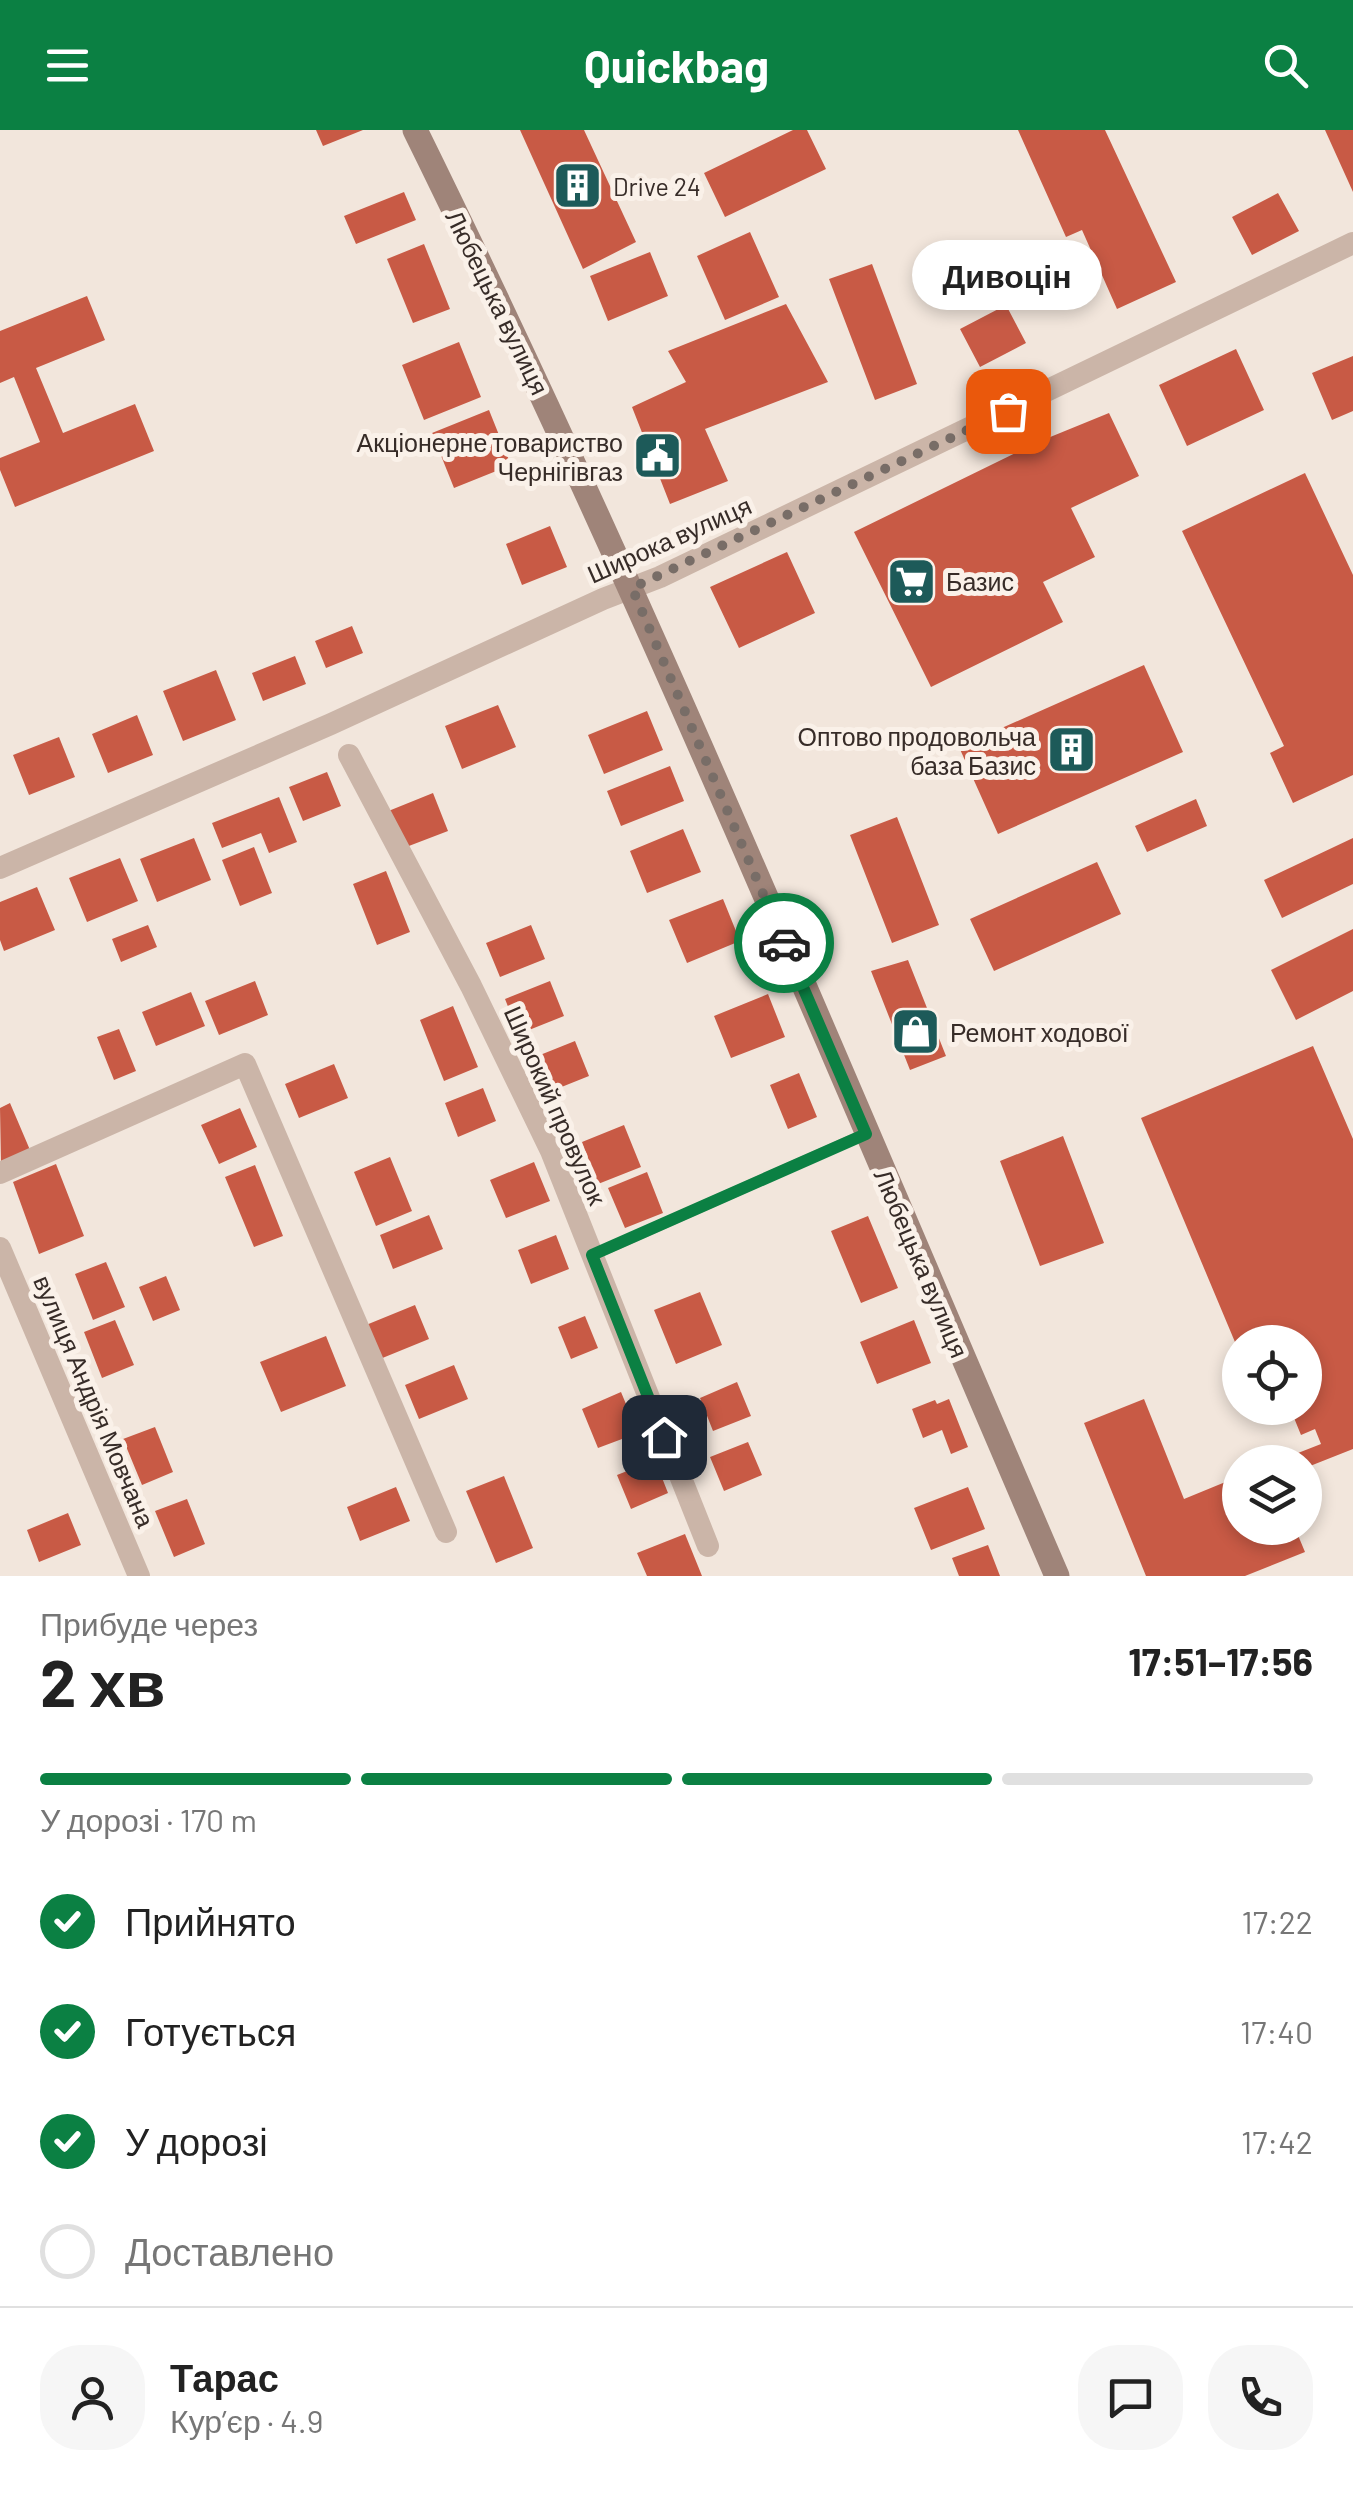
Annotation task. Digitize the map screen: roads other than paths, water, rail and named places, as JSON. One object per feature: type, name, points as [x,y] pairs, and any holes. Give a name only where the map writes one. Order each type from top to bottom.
[{"type":"main road","name":"Любецька вулиця","points":[[415,130],[500,301],[632,588],[1056,1576]]},
{"type":"street","name":"Широка вулиця","points":[[0,868],[632,588],[1353,243]]},
{"type":"street","name":"Широкий провулок","points":[[350,755],[480,1003],[551,1150],[708,1546]]},
{"type":"street","points":[[0,1173],[245,1064],[446,1532]]},
{"type":"street","name":"вулиця Андрія Мовчана","points":[[0,1248],[138,1576]]},
{"type":"lane","points":[[592,1255],[866,1134]]},
{"type":"place","name":"Drive 24","points":[[578,186]]},
{"type":"place","name":"Дивоцін","points":[[1008,411]]},
{"type":"place","name":"Акціонерне товариство Чернігівгаз","points":[[658,456]]},
{"type":"place","name":"Базис","points":[[911,581]]},
{"type":"place","name":"Оптово продовольча база Базис","points":[[1071,750]]},
{"type":"place","name":"Ремонт ходової","points":[[915,1032]]}]
